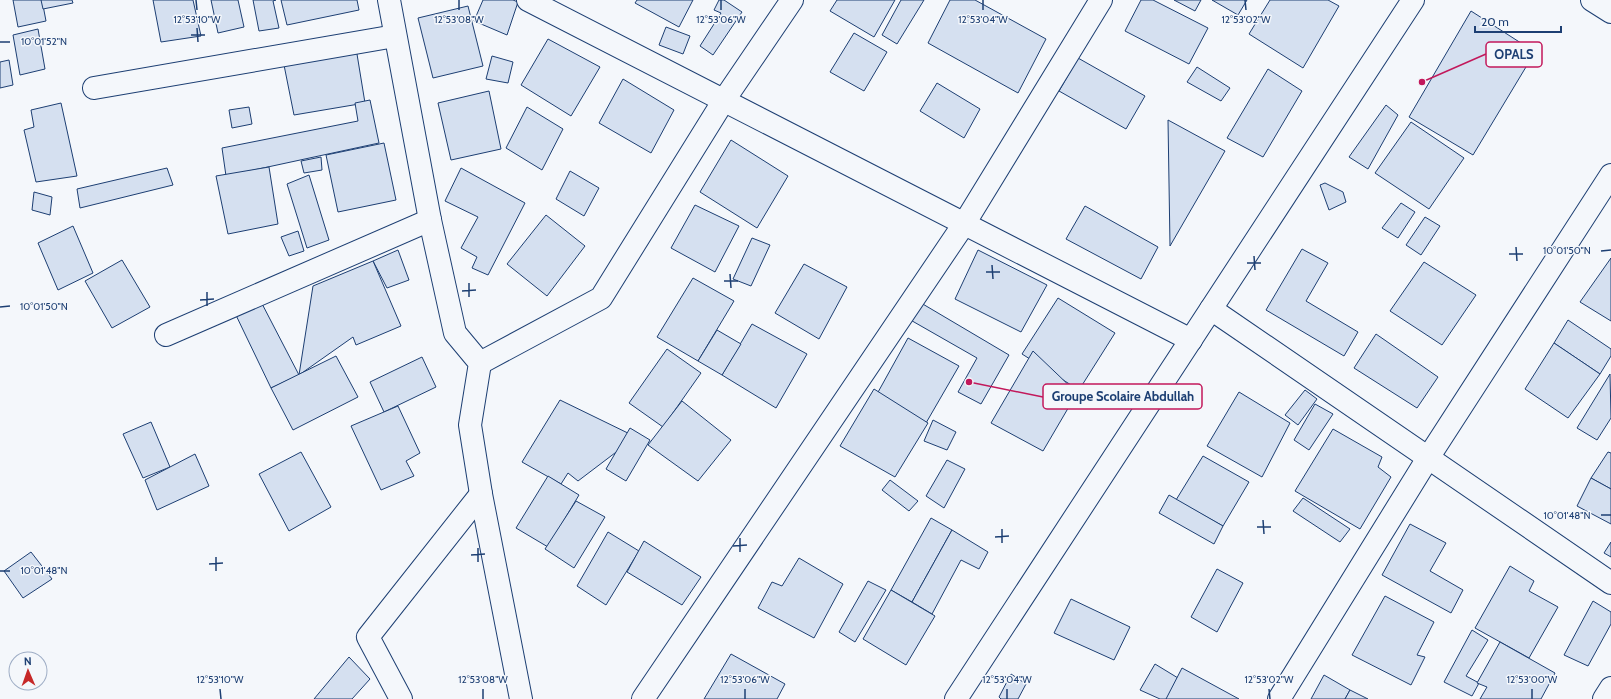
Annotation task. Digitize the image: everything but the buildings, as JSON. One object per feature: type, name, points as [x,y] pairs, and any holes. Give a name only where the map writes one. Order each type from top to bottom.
[{"type":"street","points":[[389,0],[430,220],[455,333],[480,363],[470,425],[481,494],[521,699]]},
{"type":"street","points":[[528,0],[1190,340]]},
{"type":"street","points":[[480,363],[601,298],[724,100],[792,0]]},
{"type":"street","points":[[644,699],[964,224],[1101,0]]},
{"type":"street","points":[[956,699],[1413,0]]},
{"type":"street","points":[[1592,0],[1611,12]]},
{"type":"street","points":[[94,88],[396,36]]},
{"type":"street","points":[[1279,699],[1428,458],[1611,175]]},
{"type":"street","points":[[166,335],[430,220]]},
{"type":"street","points":[[1211,310],[1611,584]]},
{"type":"street","points":[[401,699],[368,637],[481,494]]},
{"type":"street","points":[[1604,699],[1611,688]]},
{"type":"place","name":"OPALS","points":[[1422,82]]},
{"type":"place","name":"Groupe Scolaire Abdullah","points":[[969,382]]}]
